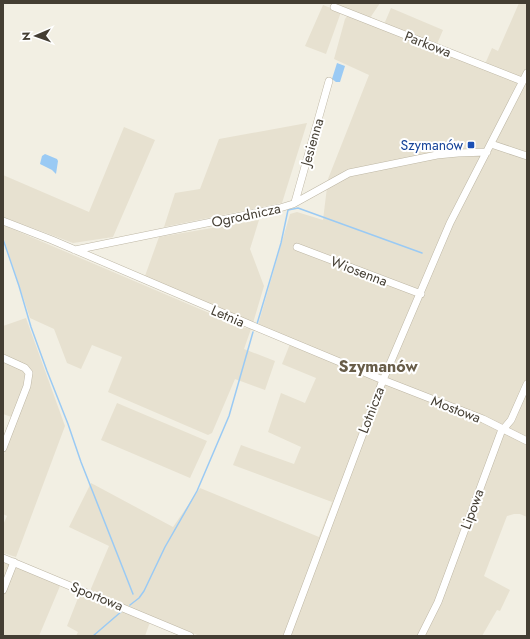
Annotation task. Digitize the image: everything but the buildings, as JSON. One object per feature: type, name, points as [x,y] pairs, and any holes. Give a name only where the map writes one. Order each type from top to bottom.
[{"type":"street","name":"Parkowa","points":[[334,7],[522,81]]},
{"type":"street","points":[[522,81],[527,73]]},
{"type":"street","name":"Jesienna","points":[[295,202],[329,81]]},
{"type":"street","name":"Lotnicza","points":[[288,636],[383,380],[450,223],[522,81]]},
{"type":"street","name":"Ogrodnicza","points":[[75,250],[267,210],[295,202],[349,173],[437,155],[458,153],[489,147],[527,156]]},
{"type":"street","points":[[3,222],[75,250]]},
{"type":"street","name":"Wiosenna","points":[[297,247],[421,294]]},
{"type":"street","name":"Letnia","points":[[75,250],[383,380]]},
{"type":"street","points":[[3,358],[25,368],[29,373],[26,386],[3,448]]},
{"type":"street","name":"Mostowa","points":[[383,380],[483,419],[504,428],[527,441]]},
{"type":"street","name":"Lipowa","points":[[421,636],[438,602],[501,432],[511,420],[527,384]]},
{"type":"street","name":"Sportowa","points":[[3,558],[190,636]]},
{"type":"street","points":[[3,590],[14,562]]},
{"type":"shaded area","points":[[334,3],[380,3],[370,18]]},
{"type":"shaded area","points":[[519,3],[527,3],[527,517],[520,514],[507,516],[484,576],[510,590],[500,611],[497,610],[482,636],[200,636],[90,591],[109,546],[69,527],[91,483],[173,527],[200,488],[319,537],[332,502],[233,465],[241,445],[294,464],[301,447],[268,432],[281,393],[305,403],[316,378],[282,364],[290,344],[258,325],[290,214],[297,212],[323,220],[328,179],[369,75],[334,59],[345,19],[348,15],[382,29],[391,8],[443,30],[437,44],[485,64],[492,48],[498,51]]},
{"type":"shaded area","points":[[323,5],[341,12],[326,54],[305,46]]},
{"type":"shaded area","points":[[307,123],[282,203],[164,227],[175,193],[200,189],[219,139]]},
{"type":"shaded area","points":[[124,127],[155,140],[113,237],[73,243],[3,217],[3,175],[89,212]]},
{"type":"shaded area","points":[[259,220],[250,249],[264,286],[253,323],[145,276],[159,237]]},
{"type":"shaded area","points":[[3,225],[242,327],[251,329],[244,349],[275,361],[265,390],[235,379],[212,433],[208,435],[108,392],[122,357],[92,345],[81,369],[67,363],[54,329],[30,318],[3,236]]},
{"type":"shaded area","points":[[26,318],[65,426],[16,557],[3,553],[3,525],[7,516],[3,514],[3,457],[17,419],[3,414],[3,326]]},
{"type":"shaded area","points":[[117,403],[207,441],[190,478],[101,440]]},
{"type":"shaded area","points":[[3,561],[58,583],[60,586],[39,636],[3,636]]},
{"type":"shaded area","points":[[80,593],[150,622],[145,636],[76,636],[78,632],[67,626]]},
{"type":"water","points":[[337,63],[345,66],[340,82],[336,82],[332,79]]},
{"type":"water","points":[[45,154],[57,159],[56,174],[52,170],[40,164],[42,156]]},
{"type":"waterway","points":[[257,324],[281,243],[288,210],[298,208],[422,253]]},
{"type":"waterway","points":[[3,239],[31,327],[47,371],[133,594]]},
{"type":"waterway","points":[[130,605],[139,598],[144,591],[165,547],[197,491],[229,416],[253,332]]},
{"type":"waterway","points":[[93,636],[122,611]]},
{"type":"place","name":"Szymanów","points":[[471,145]]},
{"type":"district","name":"Szymanów","points":[[378,366]]}]
